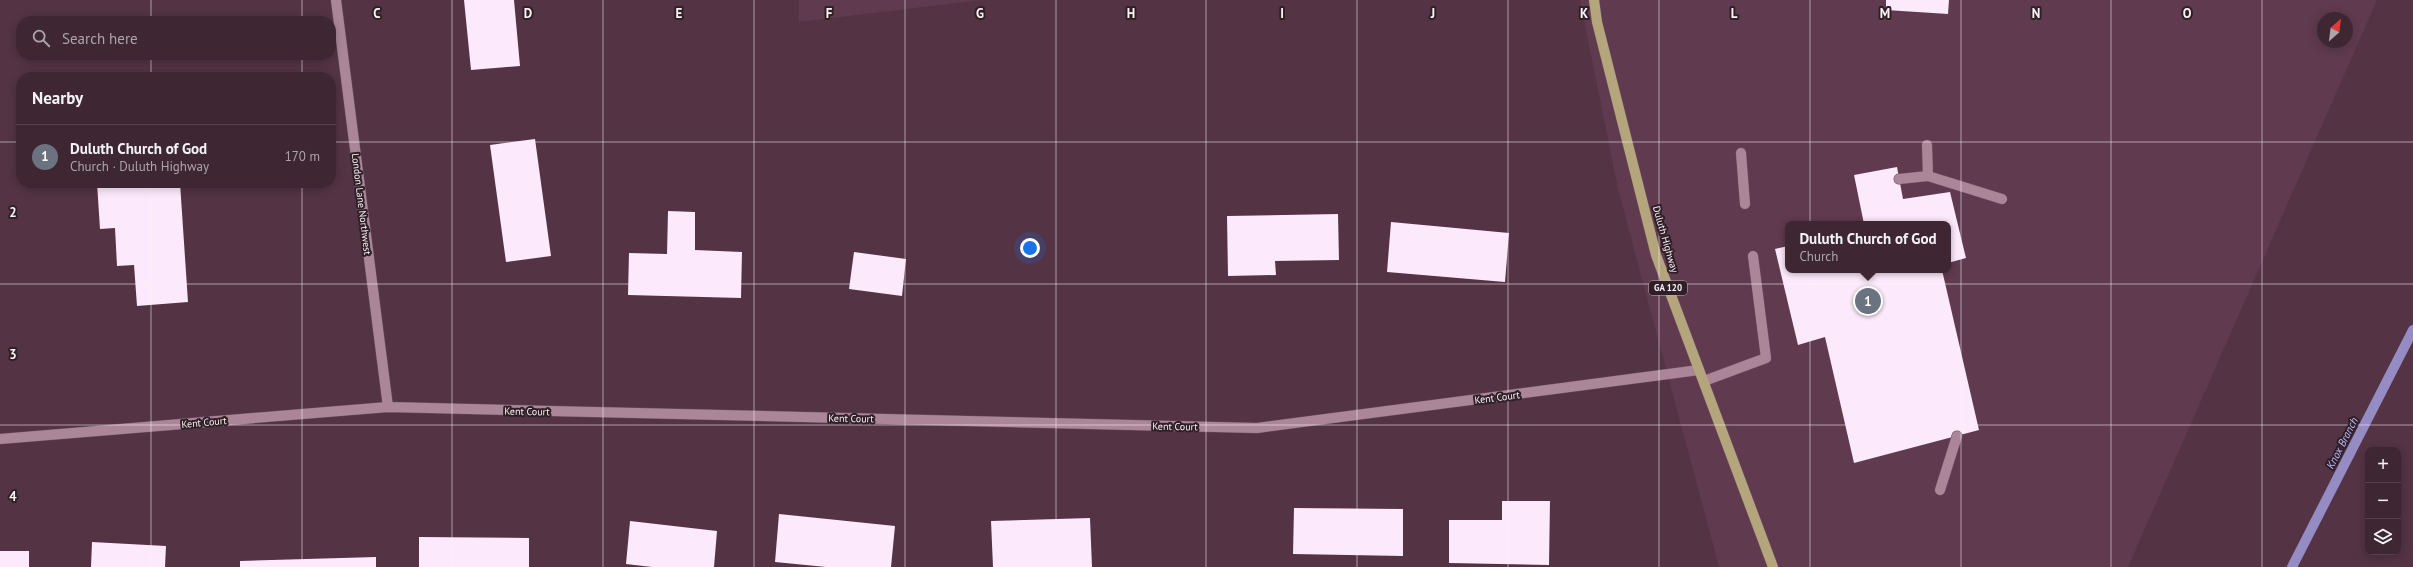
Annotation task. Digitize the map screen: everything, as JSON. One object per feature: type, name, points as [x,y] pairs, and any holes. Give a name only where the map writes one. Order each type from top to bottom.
[{"type":"main road","name":"Duluth Highway","points":[[1594,0],[1597,22],[1656,255],[1773,567]]},
{"type":"street","name":"London Lane Northwest","points":[[336,0],[388,407]]},
{"type":"street","points":[[1927,145],[1928,176]]},
{"type":"street","points":[[1741,153],[1745,204]]},
{"type":"street","points":[[1899,179],[1928,176],[2002,199]]},
{"type":"street","points":[[1704,381],[1766,358],[1753,256]]},
{"type":"street","name":"Kent Court","points":[[0,439],[388,407],[1257,428],[1699,370]]},
{"type":"street","points":[[1940,490],[1957,436]]},
{"type":"shaded area","points":[[799,0],[981,0],[799,22]]},
{"type":"shaded area","points":[[1580,0],[2377,0],[2128,567],[1719,567],[1618,189]]},
{"type":"building","points":[[464,0],[514,0],[520,66],[471,70]]},
{"type":"building","points":[[1886,0],[1949,0],[1948,14],[1886,10]]},
{"type":"building","points":[[535,139],[551,256],[506,262],[490,145]]},
{"type":"building","points":[[1897,167],[1903,199],[1950,192],[1966,258],[1951,262],[1951,221],[1863,221],[1854,175]]},
{"type":"building","points":[[97,188],[180,188],[188,302],[137,306],[134,265],[117,266],[115,228],[100,229]]},
{"type":"building","points":[[668,211],[695,212],[695,250],[742,252],[741,298],[628,295],[629,253],[667,254]]},
{"type":"building","points":[[1338,214],[1339,260],[1275,261],[1276,275],[1228,276],[1227,216]]},
{"type":"building","points":[[1391,222],[1509,233],[1505,282],[1387,272]]},
{"type":"building","points":[[1785,247],[1785,273],[1943,273],[1979,430],[1854,463],[1825,337],[1798,345],[1775,249]]},
{"type":"building","points":[[854,252],[906,259],[902,296],[849,289]]},
{"type":"building","points":[[1502,501],[1550,501],[1549,565],[1449,563],[1449,520],[1502,520]]},
{"type":"building","points":[[1294,508],[1403,509],[1403,556],[1293,554]]},
{"type":"building","points":[[779,514],[895,526],[891,567],[826,567],[775,562]]},
{"type":"building","points":[[1090,518],[1092,567],[993,567],[991,521]]},
{"type":"building","points":[[630,521],[717,531],[714,567],[652,567],[626,564]]},
{"type":"building","points":[[419,537],[529,538],[529,567],[419,567]]},
{"type":"building","points":[[92,542],[166,546],[165,567],[91,567]]},
{"type":"building","points":[[0,551],[29,551],[29,567],[0,567]]},
{"type":"building","points":[[376,557],[376,567],[240,567],[240,561]]},
{"type":"waterway","name":"Knox Branch","points":[[2292,567],[2413,330]]},
{"type":"place","name":"Duluth Church of God","points":[[1868,301]]}]
